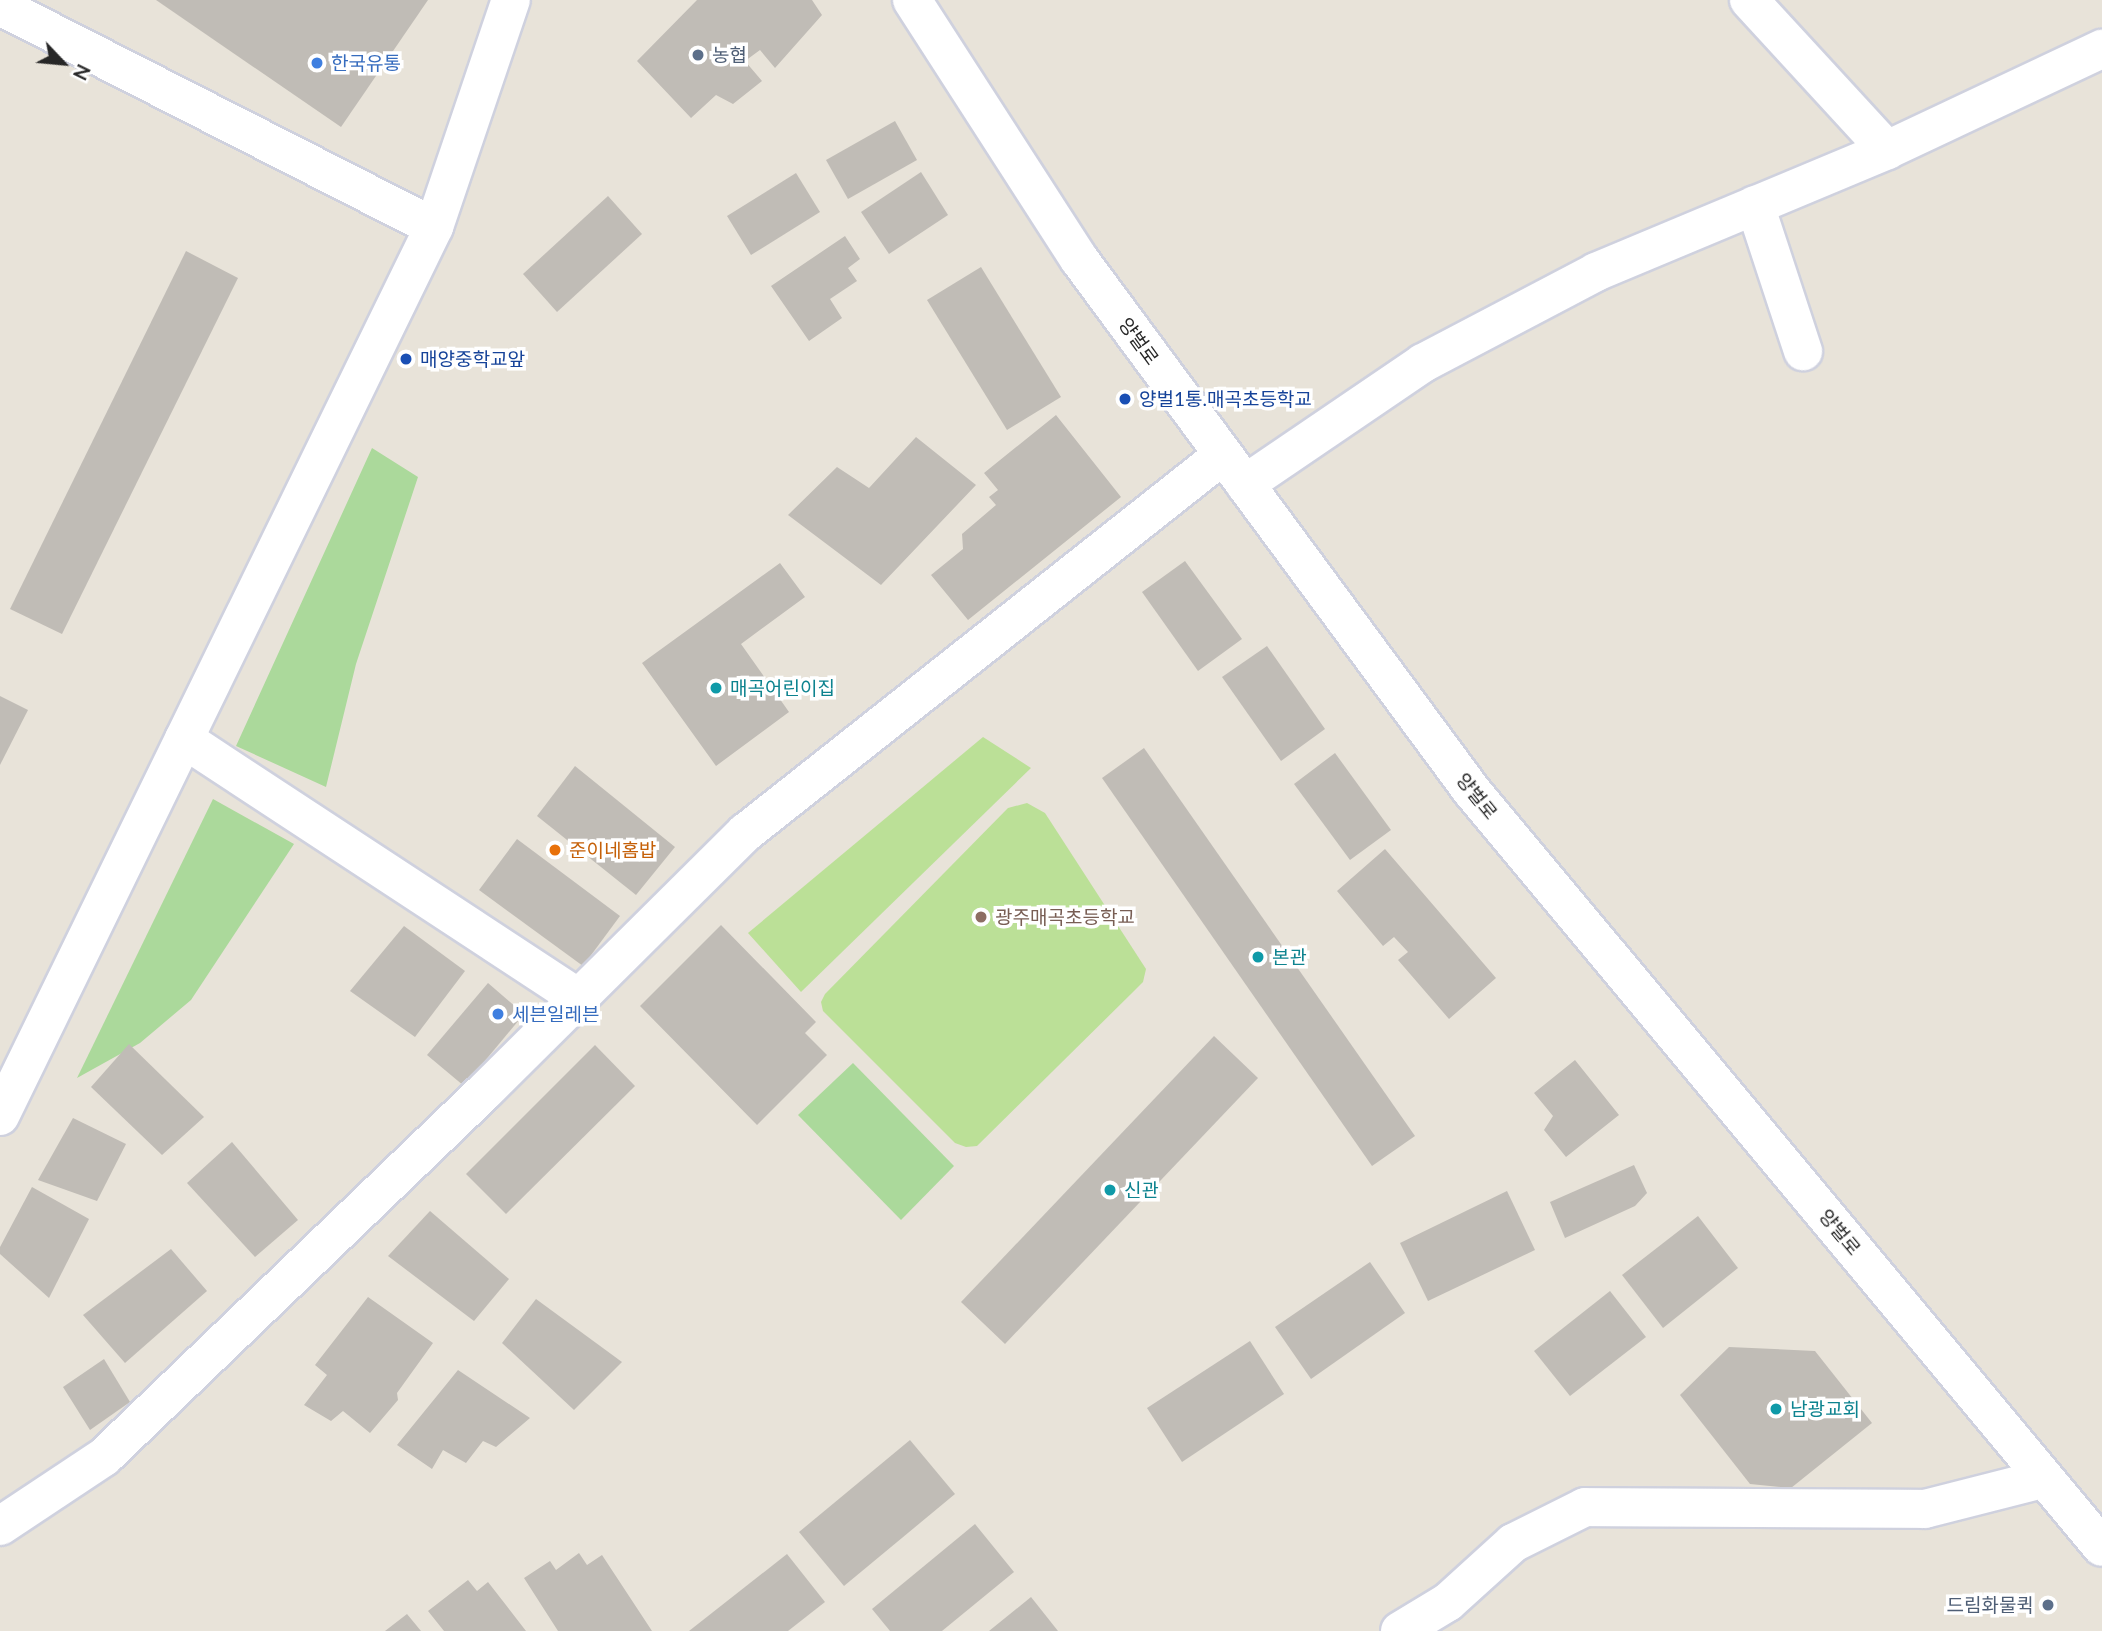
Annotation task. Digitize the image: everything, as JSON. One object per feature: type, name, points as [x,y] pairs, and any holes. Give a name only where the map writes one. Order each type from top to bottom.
[{"type":"street","points":[[0,1116],[434,227],[511,0]]},
{"type":"street","name":"양벌로","points":[[912,0],[1079,259],[1471,790],[2102,1547]]},
{"type":"street","points":[[1749,0],[1886,150]]},
{"type":"street","points":[[0,6],[434,227]]},
{"type":"street","points":[[0,1526],[104,1457],[745,833],[1234,470],[1423,363],[1596,272],[1886,150],[2102,49]]},
{"type":"street","points":[[1755,205],[1802,351]]},
{"type":"street","points":[[184,739],[578,998]]},
{"type":"street","points":[[1400,1631],[1448,1602],[1513,1543],[1585,1507],[1925,1509],[2043,1479]]},
{"type":"green space","points":[[372,448],[418,477],[356,664],[326,787],[236,746]]},
{"type":"green space","points":[[983,737],[1031,768],[801,992],[748,933]]},
{"type":"green space","points":[[213,799],[294,844],[191,1000],[140,1043],[77,1078]]},
{"type":"green space","points":[[1027,803],[1045,813],[1146,969],[1143,982],[1133,992],[977,1146],[966,1147],[955,1143],[823,1011],[821,1002],[825,994],[1008,808]]},
{"type":"green space","points":[[853,1063],[954,1166],[901,1220],[798,1115]]},
{"type":"building","name":"한국유통","points":[[156,0],[428,0],[341,127]]},
{"type":"building","name":"농협","points":[[697,0],[812,0],[822,15],[775,68],[760,50],[745,61],[762,81],[733,104],[716,95],[691,118],[637,61]]},
{"type":"building","points":[[895,121],[917,160],[848,199],[826,160]]},
{"type":"building","points":[[921,172],[948,215],[889,254],[861,212]]},
{"type":"building","points":[[796,173],[820,212],[751,255],[727,216]]},
{"type":"building","points":[[608,196],[642,234],[557,312],[523,274]]},
{"type":"building","points":[[845,236],[860,259],[848,268],[857,281],[830,299],[842,318],[809,341],[771,286]]},
{"type":"building","points":[[186,251],[238,278],[62,634],[10,609]]},
{"type":"building","points":[[981,267],[1061,397],[1007,430],[927,300]]},
{"type":"building","points":[[1056,415],[1121,497],[968,620],[931,575],[963,549],[962,534],[996,505],[989,497],[998,490],[984,473]]},
{"type":"building","points":[[916,437],[976,485],[881,585],[788,515],[837,467],[869,488]]},
{"type":"building","points":[[1185,561],[1242,639],[1198,671],[1142,592]]},
{"type":"building","name":"매곡어린이집","points":[[780,563],[805,597],[741,644],[789,712],[716,766],[642,663]]},
{"type":"building","points":[[1267,646],[1325,729],[1281,761],[1222,677]]},
{"type":"building","points":[[0,696],[28,710],[0,765]]},
{"type":"building","name":"본관","points":[[1144,748],[1415,1136],[1372,1166],[1102,778]]},
{"type":"building","points":[[1335,753],[1391,830],[1350,860],[1294,784]]},
{"type":"building","points":[[575,766],[675,847],[636,895],[537,816]]},
{"type":"building","points":[[517,839],[620,916],[583,966],[479,890]]},
{"type":"building","points":[[1385,849],[1496,978],[1449,1019],[1398,960],[1408,952],[1394,937],[1383,946],[1337,891]]},
{"type":"building","points":[[721,925],[816,1022],[805,1033],[827,1055],[757,1125],[640,1006]]},
{"type":"building","points":[[404,926],[465,971],[415,1037],[350,991]]},
{"type":"building","points":[[488,983],[524,1014],[464,1086],[427,1055]]},
{"type":"building","name":"신관","points":[[1214,1036],[1258,1078],[1005,1344],[961,1302]]},
{"type":"building","points":[[129,1044],[204,1117],[162,1155],[91,1087]]},
{"type":"building","points":[[595,1045],[635,1086],[506,1214],[466,1174]]},
{"type":"building","points":[[1575,1060],[1619,1115],[1566,1157],[1544,1130],[1553,1116],[1534,1093]]},
{"type":"building","points":[[73,1118],[126,1144],[97,1201],[38,1180]]},
{"type":"building","points":[[232,1142],[298,1220],[255,1257],[187,1183]]},
{"type":"building","points":[[1634,1165],[1647,1193],[1635,1206],[1565,1238],[1550,1202]]},
{"type":"building","points":[[32,1187],[89,1219],[49,1298],[0,1254],[0,1247]]},
{"type":"building","points":[[1507,1191],[1535,1250],[1428,1301],[1400,1243]]},
{"type":"building","points":[[430,1211],[509,1279],[474,1321],[388,1256]]},
{"type":"building","points":[[1698,1216],[1738,1268],[1663,1328],[1622,1275]]},
{"type":"building","points":[[171,1249],[207,1291],[125,1363],[83,1315]]},
{"type":"building","points":[[1370,1262],[1405,1313],[1311,1379],[1275,1327]]},
{"type":"building","points":[[1610,1291],[1646,1337],[1570,1396],[1534,1351]]},
{"type":"building","points":[[368,1297],[433,1343],[397,1393],[398,1400],[370,1433],[343,1411],[331,1421],[304,1405],[327,1375],[315,1365]]},
{"type":"building","points":[[536,1299],[622,1362],[574,1410],[502,1343]]},
{"type":"building","points":[[1250,1341],[1284,1394],[1182,1462],[1147,1408]]},
{"type":"building","name":"남광교회","points":[[1729,1347],[1815,1351],[1872,1423],[1791,1488],[1750,1484],[1680,1395]]},
{"type":"building","points":[[104,1359],[130,1402],[90,1430],[63,1387]]},
{"type":"building","points":[[458,1370],[530,1418],[496,1447],[483,1441],[466,1463],[443,1450],[432,1469],[397,1445]]},
{"type":"building","points":[[910,1440],[955,1494],[844,1586],[799,1532]]},
{"type":"building","points":[[975,1524],[1014,1572],[942,1631],[890,1631],[872,1609]]},
{"type":"building","points":[[579,1553],[587,1565],[602,1555],[652,1631],[558,1631],[524,1578],[550,1561],[556,1570]]},
{"type":"building","points":[[787,1554],[825,1602],[788,1631],[689,1631]]},
{"type":"building","points":[[468,1580],[477,1591],[488,1582],[526,1631],[444,1631],[428,1611]]},
{"type":"building","points":[[1031,1597],[1058,1631],[989,1631]]},
{"type":"building","points":[[407,1614],[421,1631],[385,1631]]},
{"type":"place","name":"농협","points":[[698,55]]},
{"type":"place","name":"한국유통","points":[[317,63]]},
{"type":"place","name":"매양중학교앞","points":[[406,359]]},
{"type":"place","name":"양벌1통.매곡초등학교","points":[[1125,399]]},
{"type":"place","name":"매곡어린이집","points":[[716,688]]},
{"type":"place","name":"준이네홈밥","points":[[555,850]]},
{"type":"place","name":"광주매곡초등학교","points":[[981,917]]},
{"type":"place","name":"본관","points":[[1258,957]]},
{"type":"place","name":"세븐일레븐","points":[[498,1014]]},
{"type":"place","name":"신관","points":[[1110,1190]]},
{"type":"place","name":"남광교회","points":[[1776,1409]]},
{"type":"place","name":"드림화물퀵","points":[[2048,1605]]}]
